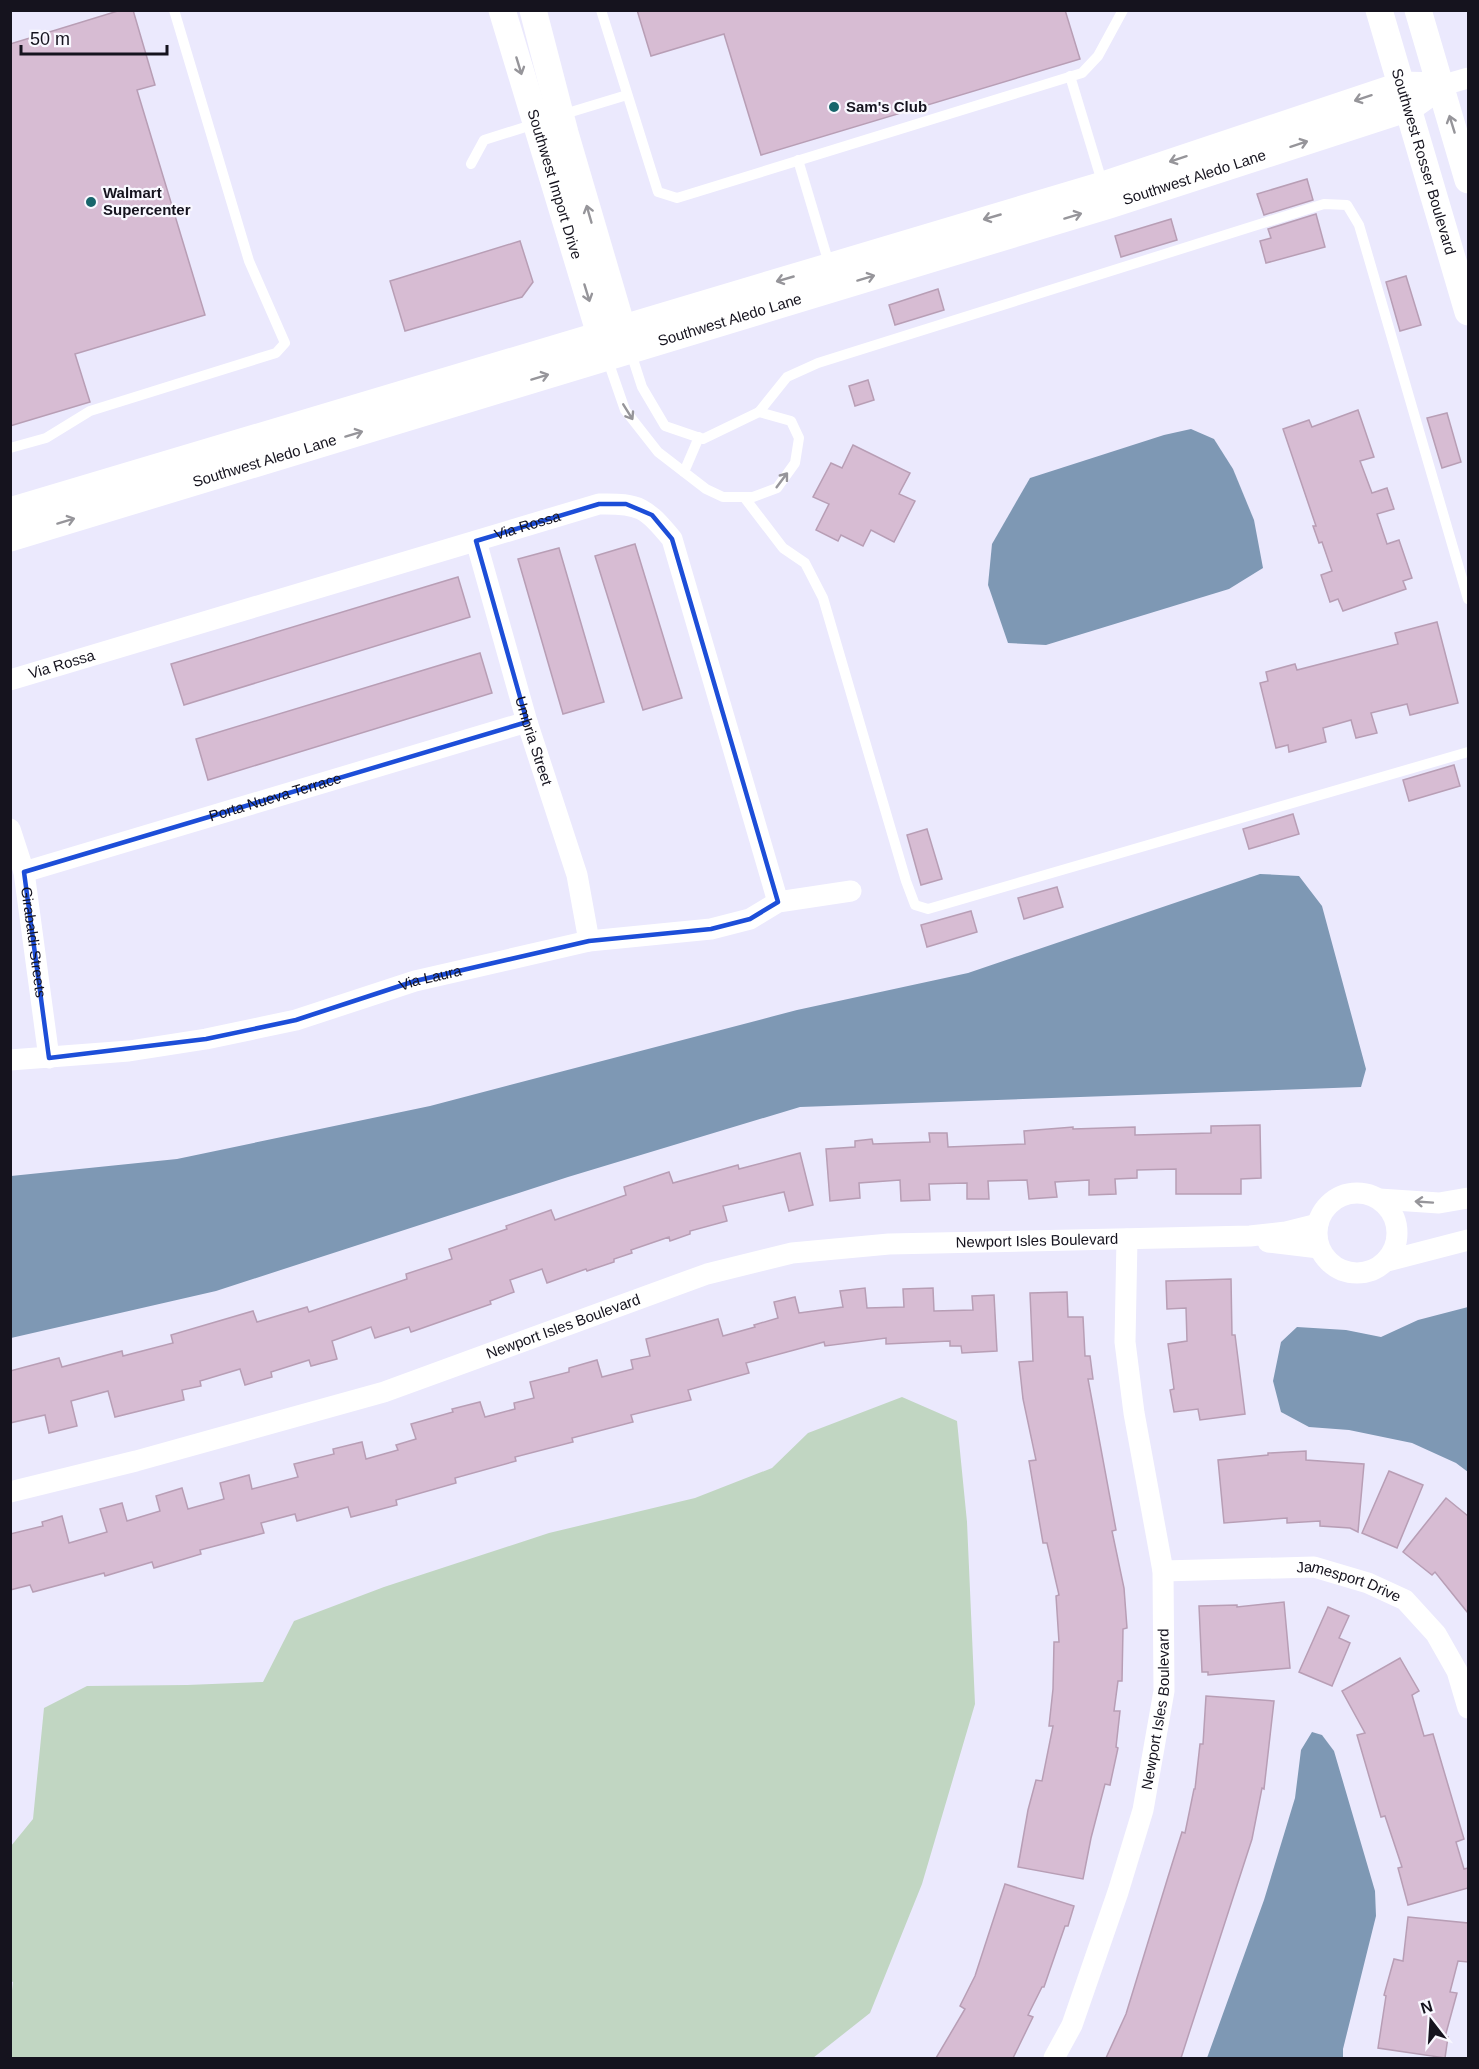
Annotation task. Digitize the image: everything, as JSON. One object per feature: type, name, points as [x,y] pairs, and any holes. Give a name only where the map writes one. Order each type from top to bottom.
[{"type":"street","name":"Southwest Import Drive","points":[[502,10],[549,119],[614,342]]},
{"type":"street","name":"Southwest Import Drive","points":[[533,10],[549,119]]},
{"type":"street","name":"Southwest Rosser Boulevard","points":[[1379,10],[1468,312]]},
{"type":"street","points":[[1418,10],[1468,180]]},
{"type":"street","name":"Southwest Aledo Lane","points":[[10,511],[614,342],[833,277],[1106,195],[1468,78]]},
{"type":"street","name":"Southwest Aledo Lane","points":[[10,538],[614,342]]},
{"type":"street","name":"Via Rossa","points":[[10,680],[599,504],[626,504],[652,515],[672,539],[778,902]]},
{"type":"street","name":"Umbria Street","points":[[476,541],[527,723],[577,875],[589,941]]},
{"type":"street","name":"Porta Nueva Terrace","points":[[24,872],[527,723]]},
{"type":"street","name":"Girabaldi Streets","points":[[10,829],[24,872],[48,1058]]},
{"type":"street","name":"Via Laura","points":[[10,1060],[129,1051],[206,1039],[296,1020],[415,981],[589,941],[711,929],[750,919],[778,902],[851,891]]},
{"type":"street","points":[[1379,1199],[1390,1208],[1398,1229],[1395,1250],[1376,1270],[1362,1274],[1348,1273],[1338,1269],[1326,1260],[1319,1248],[1316,1234],[1318,1224],[1328,1206],[1345,1194],[1366,1194],[1379,1199],[1438,1203],[1468,1198]]},
{"type":"street","name":"Newport Isles Boulevard","points":[[10,1492],[136,1461],[384,1392],[707,1274],[792,1253],[889,1244],[1250,1236],[1286,1232],[1318,1224]]},
{"type":"street","name":"Newport Isles Boulevard","points":[[1250,1236],[1264,1241],[1319,1248]]},
{"type":"street","name":"Newport Isles Boulevard","points":[[1053,2058],[1072,2025],[1118,1892],[1143,1810],[1164,1691],[1163,1571],[1134,1413],[1125,1342],[1127,1239]]},
{"type":"street","points":[[1387,1261],[1468,1240]]},
{"type":"street","name":"Jamesport Drive","points":[[1163,1571],[1314,1567],[1368,1583],[1405,1600],[1436,1634],[1457,1671],[1468,1708]]},
{"type":"lane","points":[[10,448],[46,438],[90,411],[276,353],[285,343],[249,261],[174,10]]},
{"type":"lane","points":[[601,10],[658,192],[677,198],[1082,73],[1098,56],[1123,10]]},
{"type":"lane","points":[[1070,76],[1106,195]]},
{"type":"lane","points":[[471,164],[484,140],[627,95]]},
{"type":"lane","points":[[798,160],[833,277]]},
{"type":"lane","points":[[614,342],[665,426],[703,439],[759,412],[787,377],[818,363],[1324,204],[1347,205],[1359,225],[1468,599]]},
{"type":"lane","points":[[614,342],[625,410],[658,452],[706,489],[723,497],[753,497],[777,488],[795,463],[799,438],[791,421],[759,412]]},
{"type":"lane","points":[[684,472],[699,437]]},
{"type":"lane","points":[[744,497],[783,548],[805,563],[823,598],[906,882],[915,905],[928,909],[1468,752]]},
{"type":"highlighted area","points":[[599,504],[626,504],[652,515],[672,539],[778,902],[750,919],[711,929],[589,941],[415,981],[296,1020],[206,1039],[49,1058],[24,872],[527,722],[476,541]]},
{"type":"green space","points":[[902,1397],[957,1421],[967,1522],[975,1704],[922,1884],[870,2013],[813,2058],[11,2058],[10,2007],[13,1982],[10,1981],[11,1846],[33,1819],[44,1708],[87,1686],[263,1682],[294,1621],[384,1587],[549,1533],[695,1498],[772,1468],[808,1433]]},
{"type":"water","points":[[1191,429],[1214,439],[1233,469],[1254,520],[1263,568],[1229,589],[1046,645],[1008,643],[988,585],[992,544],[1030,478],[1164,435]]},
{"type":"water","points":[[1260,874],[1299,876],[1322,906],[1366,1069],[1361,1087],[800,1107],[568,1177],[216,1291],[11,1338],[11,1176],[177,1159],[430,1106],[797,1010],[968,973]]},
{"type":"water","points":[[1468,1307],[1468,1472],[1456,1463],[1412,1443],[1349,1430],[1309,1427],[1281,1412],[1273,1381],[1281,1342],[1297,1327],[1346,1330],[1381,1337],[1418,1320]]},
{"type":"water","points":[[1312,1732],[1322,1735],[1334,1751],[1375,1891],[1376,1916],[1343,2049],[1343,2058],[1207,2058],[1264,1900],[1295,1798],[1301,1750]]},
{"type":"building","name":"Walmart Supercenter","points":[[121,10],[133,10],[155,85],[137,90],[205,315],[75,354],[90,402],[10,426],[10,44]]},
{"type":"building","name":"Sam's Club","points":[[637,10],[1065,10],[1080,59],[761,155],[724,34],[651,56]]},
{"type":"building","points":[[1307,179],[1313,200],[1264,215],[1257,194]]},
{"type":"building","points":[[1316,214],[1325,247],[1266,263],[1260,241],[1271,238],[1268,229]]},
{"type":"building","points":[[1171,219],[1177,240],[1121,257],[1115,236]]},
{"type":"building","points":[[520,241],[533,282],[522,297],[405,331],[390,281]]},
{"type":"building","points":[[1406,276],[1421,325],[1400,331],[1386,282]]},
{"type":"building","points":[[938,289],[944,310],[895,325],[889,305]]},
{"type":"building","points":[[868,380],[874,400],[855,406],[849,386]]},
{"type":"building","points":[[1358,410],[1374,457],[1360,461],[1372,493],[1387,488],[1394,509],[1377,514],[1387,544],[1399,540],[1412,578],[1403,581],[1406,589],[1343,611],[1338,599],[1330,602],[1321,575],[1332,571],[1322,542],[1319,543],[1313,526],[1316,526],[1283,429],[1309,420],[1312,427]]},
{"type":"building","points":[[1447,413],[1461,462],[1442,468],[1427,418]]},
{"type":"building","points":[[853,445],[910,473],[899,494],[915,501],[894,542],[871,530],[863,546],[841,535],[838,541],[816,530],[829,504],[813,497],[831,463],[842,468]]},
{"type":"building","points":[[635,544],[682,698],[643,710],[595,556]]},
{"type":"building","points":[[559,548],[604,702],[563,714],[518,559]]},
{"type":"building","points":[[458,577],[470,617],[184,705],[171,664]]},
{"type":"building","points":[[1437,622],[1458,703],[1410,715],[1407,704],[1371,713],[1377,733],[1356,738],[1351,720],[1323,728],[1326,742],[1289,752],[1288,745],[1276,748],[1260,683],[1268,681],[1266,672],[1295,664],[1297,670],[1398,644],[1395,633]]},
{"type":"building","points":[[480,653],[492,693],[208,780],[196,739]]},
{"type":"building","points":[[1454,765],[1460,786],[1409,801],[1403,780]]},
{"type":"building","points":[[1293,814],[1299,834],[1249,849],[1243,829]]},
{"type":"building","points":[[927,829],[942,879],[921,885],[907,835]]},
{"type":"building","points":[[1057,887],[1063,907],[1024,919],[1018,898]]},
{"type":"building","points":[[971,911],[977,932],[927,947],[921,925]]},
{"type":"building","points":[[1260,1125],[1261,1178],[1241,1179],[1241,1194],[1176,1194],[1176,1169],[1137,1170],[1137,1178],[1115,1179],[1116,1194],[1089,1195],[1089,1180],[1055,1182],[1057,1197],[1029,1199],[1027,1180],[988,1181],[989,1199],[967,1199],[967,1183],[929,1184],[930,1200],[901,1201],[900,1180],[859,1183],[860,1198],[830,1201],[826,1149],[855,1147],[855,1141],[872,1139],[873,1144],[930,1142],[929,1133],[947,1133],[948,1147],[1025,1144],[1024,1131],[1073,1127],[1073,1129],[1135,1127],[1135,1135],[1211,1133],[1211,1126]]},
{"type":"building","points":[[800,1153],[813,1205],[789,1211],[784,1192],[723,1206],[727,1221],[690,1231],[690,1234],[670,1241],[669,1237],[631,1250],[632,1253],[614,1259],[614,1262],[547,1283],[542,1269],[510,1280],[514,1292],[490,1301],[491,1304],[411,1332],[409,1327],[375,1338],[371,1327],[332,1341],[337,1359],[311,1366],[309,1360],[271,1372],[272,1377],[245,1385],[240,1369],[200,1381],[201,1386],[182,1390],[184,1400],[115,1417],[108,1391],[71,1401],[77,1426],[49,1433],[45,1415],[10,1423],[10,1371],[59,1358],[62,1367],[122,1351],[123,1356],[173,1343],[171,1335],[253,1311],[257,1322],[307,1307],[309,1312],[407,1279],[406,1274],[452,1259],[449,1249],[507,1229],[506,1226],[551,1210],[555,1220],[626,1195],[624,1187],[669,1172],[673,1183],[738,1165],[739,1169]]},
{"type":"building","points":[[1231,1279],[1232,1335],[1235,1335],[1245,1414],[1200,1420],[1198,1409],[1174,1412],[1170,1390],[1174,1389],[1168,1344],[1187,1341],[1186,1308],[1167,1309],[1166,1281]]},
{"type":"building","points":[[865,1288],[867,1308],[904,1307],[903,1289],[933,1288],[934,1311],[973,1310],[972,1296],[994,1295],[997,1351],[962,1353],[961,1346],[950,1346],[950,1341],[886,1344],[886,1338],[825,1346],[824,1342],[746,1363],[749,1373],[688,1390],[691,1400],[631,1415],[633,1422],[572,1438],[573,1442],[515,1457],[516,1461],[455,1478],[456,1483],[396,1500],[397,1505],[351,1517],[348,1507],[297,1521],[295,1514],[261,1523],[264,1533],[200,1550],[201,1554],[154,1568],[152,1562],[105,1576],[104,1573],[33,1592],[30,1585],[10,1590],[10,1534],[43,1526],[42,1522],[62,1516],[69,1543],[107,1532],[100,1509],[122,1503],[127,1521],[160,1511],[156,1496],[182,1488],[188,1509],[224,1499],[220,1483],[249,1475],[252,1489],[298,1477],[294,1464],[334,1454],[333,1449],[362,1442],[366,1459],[398,1450],[396,1445],[416,1439],[411,1424],[453,1412],[452,1409],[480,1402],[485,1417],[515,1409],[514,1403],[534,1398],[530,1382],[569,1372],[569,1368],[597,1360],[602,1377],[633,1369],[631,1360],[650,1356],[646,1339],[718,1319],[723,1336],[778,1318],[774,1302],[795,1297],[799,1313],[843,1307],[840,1291]]},
{"type":"building","points":[[1067,1292],[1068,1317],[1083,1317],[1085,1356],[1090,1356],[1093,1379],[1088,1379],[1116,1530],[1112,1531],[1124,1588],[1127,1628],[1123,1629],[1122,1681],[1118,1681],[1114,1711],[1120,1711],[1116,1747],[1118,1748],[1110,1785],[1105,1784],[1083,1879],[1018,1867],[1028,1810],[1036,1780],[1042,1781],[1053,1726],[1049,1726],[1054,1642],[1059,1642],[1056,1596],[1059,1595],[1047,1543],[1043,1543],[1029,1461],[1036,1460],[1023,1399],[1019,1362],[1033,1361],[1030,1293]]},
{"type":"building","points":[[1306,1451],[1306,1460],[1364,1464],[1358,1532],[1350,1528],[1320,1526],[1320,1521],[1287,1523],[1287,1518],[1224,1523],[1218,1460],[1268,1455],[1268,1453]]},
{"type":"building","points":[[1389,1471],[1423,1485],[1397,1548],[1362,1533]]},
{"type":"building","points":[[1446,1498],[1468,1516],[1468,1613],[1435,1572],[1432,1575],[1403,1552]]},
{"type":"building","points":[[1284,1602],[1290,1668],[1208,1675],[1208,1672],[1202,1672],[1199,1606],[1237,1605],[1237,1607]]},
{"type":"building","points":[[1328,1607],[1349,1616],[1339,1638],[1350,1643],[1332,1686],[1299,1672]]},
{"type":"building","points":[[1400,1658],[1419,1691],[1412,1695],[1424,1736],[1433,1734],[1464,1839],[1456,1842],[1464,1869],[1468,1868],[1468,1888],[1408,1905],[1398,1868],[1402,1867],[1385,1816],[1381,1817],[1357,1735],[1365,1733],[1342,1691]]},
{"type":"building","points":[[1206,1696],[1274,1701],[1264,1789],[1262,1788],[1252,1839],[1181,2058],[1106,2058],[1126,2014],[1182,1832],[1185,1833],[1195,1789],[1200,1744],[1203,1744]]},
{"type":"building","points":[[1005,1884],[1074,1906],[1044,1987],[1028,2015],[1033,2017],[1013,2058],[936,2058],[965,2009],[960,2006],[975,1976]]},
{"type":"building","points":[[1408,1917],[1468,1923],[1468,1962],[1458,1961],[1450,1992],[1457,1993],[1445,2037],[1448,2037],[1445,2058],[1378,2048],[1386,1996],[1384,1995],[1394,1959],[1403,1961]]},
{"type":"place","name":"Sam's Club","points":[[834,107]]},
{"type":"place","name":"Walmart Supercenter","points":[[91,202]]}]
